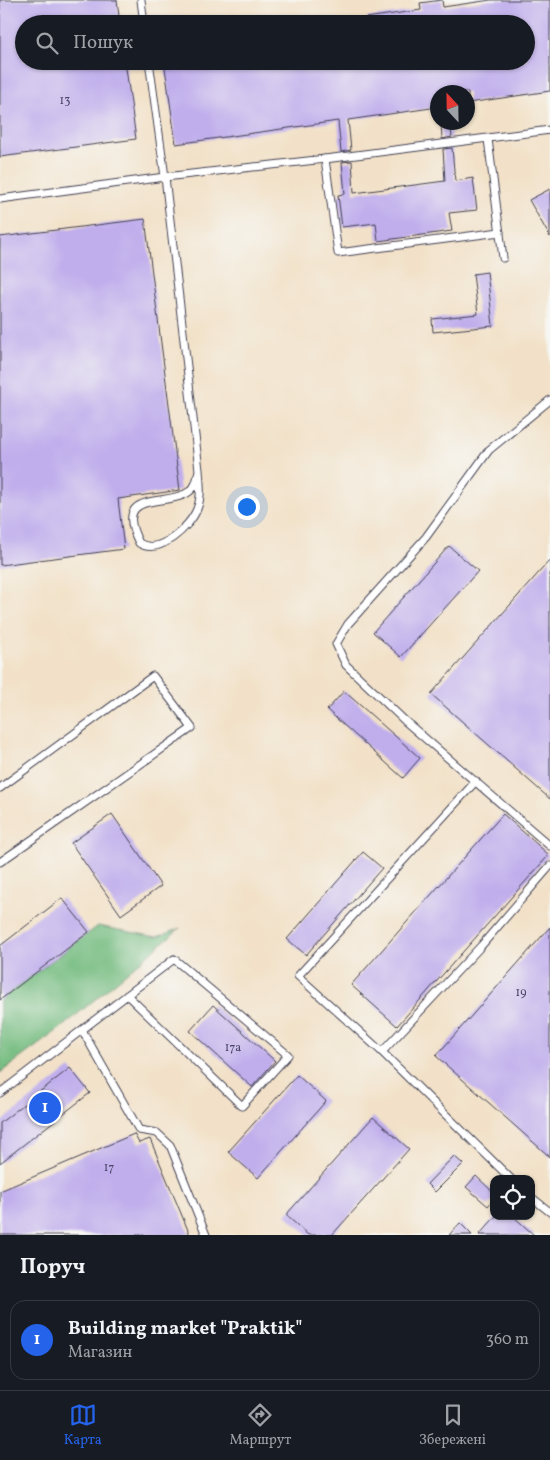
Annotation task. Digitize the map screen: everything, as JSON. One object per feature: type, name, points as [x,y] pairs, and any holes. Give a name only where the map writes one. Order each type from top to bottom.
[{"type":"lane","points":[[141,0],[143,15]]},
{"type":"lane","points":[[150,70],[165,177],[199,470],[200,486],[197,509],[184,528],[172,538],[160,544],[150,547],[139,543],[133,526],[132,516],[134,510],[148,502],[187,493],[196,483],[199,470]]},
{"type":"lane","points":[[0,199],[550,130]]},
{"type":"lane","points":[[488,139],[503,258]]},
{"type":"lane","points":[[325,159],[338,253],[500,232]]},
{"type":"lane","points":[[550,400],[488,450],[426,537],[348,624],[336,644],[346,665],[405,721],[550,846]]},
{"type":"lane","points":[[0,788],[153,676],[192,728],[0,862]]},
{"type":"lane","points":[[476,782],[298,976],[382,1052],[507,1175]]},
{"type":"lane","points":[[382,1052],[481,946],[550,866]]},
{"type":"lane","points":[[0,1093],[127,995],[174,959],[288,1055],[242,1106],[127,995]]},
{"type":"lane","points":[[82,1030],[139,1130],[157,1133],[170,1145],[206,1235]]},
{"type":"lane","points":[[535,1200],[550,1212]]},
{"type":"green space","points":[[98,926],[157,937],[180,928],[61,1028],[0,1073],[0,1000]]},
{"type":"building","points":[[0,0],[117,0],[119,15],[15,15],[15,70],[126,70],[136,139],[0,157]]},
{"type":"building","points":[[442,0],[443,7],[491,0],[550,0],[550,91],[475,102],[475,85],[430,85],[430,108],[348,120],[351,150],[341,152],[338,121],[176,144],[165,70],[535,70],[535,15],[387,15],[421,10],[420,3]]},
{"type":"building","points":[[441,130],[451,130],[452,137],[442,139]]},
{"type":"building","points":[[452,148],[455,181],[473,178],[477,210],[449,213],[452,231],[378,241],[376,223],[342,227],[338,195],[345,194],[342,162],[352,161],[354,193],[445,181],[443,149]]},
{"type":"building","points":[[550,189],[550,237],[529,200]]},
{"type":"building","points":[[145,219],[180,490],[118,499],[124,549],[0,565],[0,237]]},
{"type":"building","points":[[487,272],[493,326],[433,332],[432,319],[478,314],[473,274]]},
{"type":"building","points":[[449,546],[478,571],[401,657],[373,632]]},
{"type":"building","points":[[550,560],[550,799],[431,694]]},
{"type":"building","points":[[344,691],[420,758],[403,778],[327,710]]},
{"type":"building","points":[[112,814],[161,886],[121,915],[71,843]]},
{"type":"building","points":[[503,814],[549,855],[397,1026],[351,985]]},
{"type":"building","points":[[363,852],[382,868],[306,955],[287,939]]},
{"type":"building","points":[[62,898],[89,932],[0,1000],[0,946]]},
{"type":"building","points":[[550,927],[550,1157],[436,1056]]},
{"type":"building","points":[[213,1005],[275,1061],[252,1087],[190,1031]]},
{"type":"building","points":[[70,1068],[90,1093],[0,1163],[0,1123]]},
{"type":"building","points":[[297,1075],[326,1101],[258,1178],[228,1152]]},
{"type":"building","points":[[373,1117],[409,1149],[332,1235],[308,1235],[286,1215]]},
{"type":"building","points":[[134,1134],[139,1143],[150,1139],[190,1235],[0,1235],[0,1191]]},
{"type":"building","points":[[454,1156],[463,1164],[435,1192],[427,1184]]},
{"type":"building","points":[[476,1176],[490,1189],[490,1204],[488,1206],[466,1187]]},
{"type":"building","points":[[492,1220],[517,1220],[534,1235],[479,1235]]},
{"type":"building","points":[[460,1223],[472,1235],[449,1235]]},
{"type":"place","name":"Building market \"Praktik\"","points":[[45,1108]]}]
